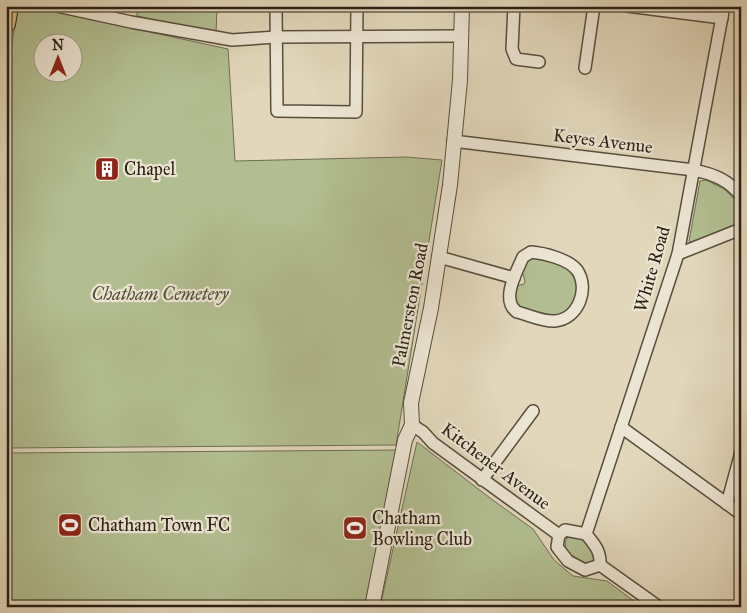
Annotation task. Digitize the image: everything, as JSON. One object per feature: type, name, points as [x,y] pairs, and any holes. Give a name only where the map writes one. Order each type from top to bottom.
[{"type":"main road","points":[[6,24],[8,6]]},
{"type":"street","points":[[57,6],[123,21],[232,40],[276,37],[461,36]]},
{"type":"street","points":[[276,6],[277,111],[356,112],[357,6]]},
{"type":"street","name":"Palmerston Road","points":[[372,607],[405,440],[412,425],[411,403],[431,308],[450,185],[460,80],[462,6]]},
{"type":"street","points":[[514,6],[512,48],[516,59],[539,62]]},
{"type":"street","points":[[585,68],[594,6]]},
{"type":"street","points":[[627,6],[723,12]]},
{"type":"street","name":"White Road","points":[[586,534],[678,254],[723,12]]},
{"type":"street","name":"Keyes Avenue","points":[[453,141],[694,170],[711,174],[727,182],[741,196]]},
{"type":"street","points":[[678,254],[741,229]]},
{"type":"street","points":[[531,252],[539,253],[566,262],[576,270],[582,286],[582,295],[571,314],[564,318],[550,321],[517,312],[513,309],[510,302],[514,278],[523,256],[531,252]]},
{"type":"street","points":[[439,257],[514,278]]},
{"type":"street","points":[[482,480],[533,411]]},
{"type":"street","name":"Kitchener Avenue","points":[[412,425],[482,480],[559,535]]},
{"type":"street","points":[[620,427],[741,514]]},
{"type":"street","points":[[727,504],[741,452]]},
{"type":"street","points":[[565,530],[586,534],[598,551],[600,564],[585,570],[568,561],[557,547],[559,535],[565,530]]},
{"type":"street","points":[[600,564],[660,607]]},
{"type":"green space","name":"Chatham Cemetery","points":[[17,6],[30,6],[228,49],[235,161],[406,157],[442,160],[396,445],[6,448],[6,91]]},
{"type":"green space","points":[[137,6],[217,6],[216,34],[137,16]]},
{"type":"green space","points":[[706,180],[724,189],[741,205],[741,222],[690,242],[700,181]]},
{"type":"green space","points":[[535,256],[563,265],[575,279],[579,288],[571,310],[551,318],[520,309],[515,304],[516,286],[524,284],[525,281],[523,274],[520,273],[525,261]]},
{"type":"green space","points":[[417,442],[533,529],[554,560],[573,576],[607,581],[642,607],[380,607]]},
{"type":"green space","points":[[399,450],[365,607],[6,607],[6,453]]},
{"type":"green space","points":[[571,536],[585,541],[591,547],[596,561],[586,565],[570,554],[565,543],[567,538]]},
{"type":"place","name":"Chapel","points":[[107,169]]},
{"type":"place","name":"Chatham Town FC","points":[[70,525]]},
{"type":"place","name":"Chatham Bowling Club","points":[[355,528]]}]
